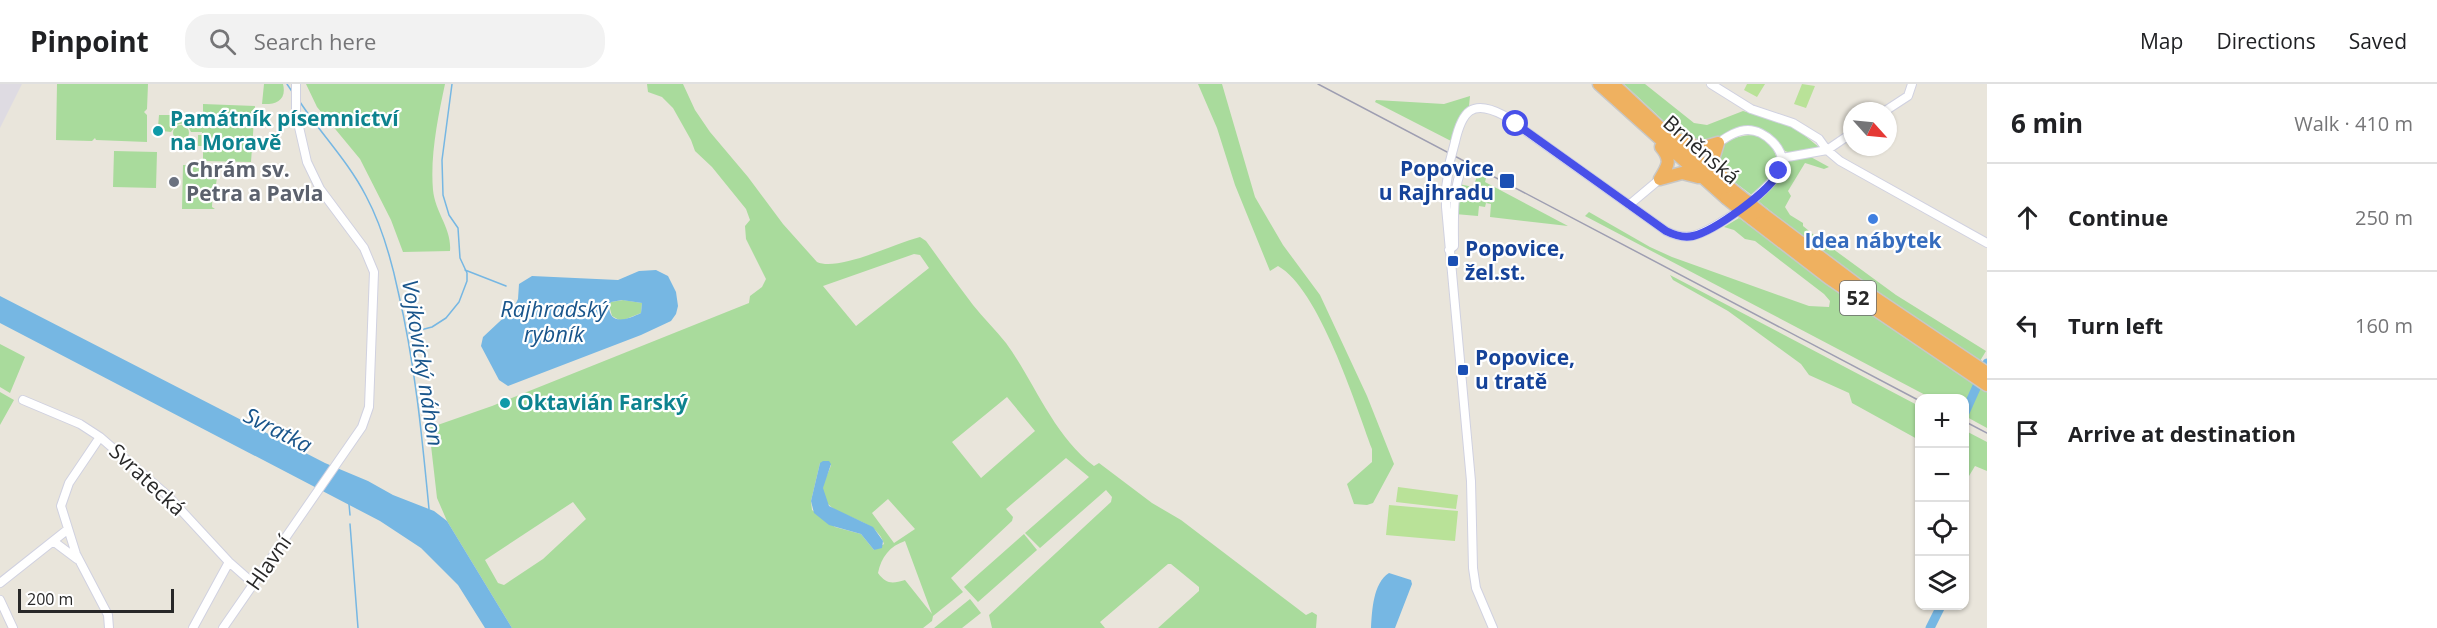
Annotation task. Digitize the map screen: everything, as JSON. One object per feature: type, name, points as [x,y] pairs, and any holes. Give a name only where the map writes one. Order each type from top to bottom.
[{"type":"highway","name":"Brněnská","points":[[1599,84],[1705,180],[1731,196]]},
{"type":"highway","name":"Brněnská","points":[[1613,84],[1731,196],[1829,278],[1971,368],[1987,385]]},
{"type":"highway","points":[[1659,127],[1698,148],[1707,148],[1718,143]]},
{"type":"highway","points":[[1645,128],[1668,157],[1668,167],[1660,179]]},
{"type":"highway","points":[[1718,143],[1713,162],[1731,196]]},
{"type":"highway","points":[[1660,179],[1685,173],[1705,180]]},
{"type":"highway","name":"Brněnská","points":[[1971,368],[1987,373]]},
{"type":"street","name":"Hlavní","points":[[223,628],[344,455],[367,416],[374,272],[369,257],[359,240],[316,182],[305,156],[296,114],[296,84]]},
{"type":"street","points":[[1711,84],[1751,109],[1793,123],[1819,139],[1827,150],[1840,161],[1987,243]]},
{"type":"street","points":[[1897,103],[1908,96],[1912,84]]},
{"type":"street","points":[[1493,628],[1475,580],[1471,481],[1449,250],[1446,188],[1450,161],[1461,121],[1476,107],[1489,108],[1503,115],[1669,233],[1684,237],[1694,236],[1716,225],[1764,191],[1778,176],[1782,158],[1780,150],[1771,140],[1751,130],[1735,134],[1718,143]]},
{"type":"street","points":[[1782,158],[1827,150],[1843,139]]},
{"type":"street","points":[[1449,250],[1454,246],[1456,200],[1460,172],[1463,167]]},
{"type":"street","points":[[1629,205],[1660,179]]},
{"type":"street","name":"Svratecká","points":[[22,400],[80,424],[100,437],[167,495],[229,562],[254,584]]},
{"type":"street","points":[[100,437],[66,489],[61,506],[67,530],[79,559],[108,615],[109,628]]},
{"type":"street","points":[[0,583],[67,530]]},
{"type":"street","points":[[53,541],[73,558],[79,559]]},
{"type":"street","points":[[193,628],[229,562]]},
{"type":"street","points":[[0,600],[13,628]]},
{"type":"shaded area","points":[[0,84],[22,84],[0,128]]},
{"type":"green space","points":[[57,84],[148,84],[147,109],[144,112],[147,115],[147,142],[96,140],[95,138],[92,141],[56,140]]},
{"type":"green space","points":[[264,84],[283,84],[282,98],[272,104],[262,104]]},
{"type":"green space","points":[[306,84],[445,84],[435,137],[432,177],[434,198],[446,228],[450,251],[403,252],[391,220],[360,159],[317,107]]},
{"type":"green space","points":[[647,84],[683,84],[695,110],[710,132],[783,224],[817,262],[839,263],[867,256],[920,237],[926,241],[973,305],[1006,343],[1045,408],[1080,453],[1094,466],[1099,463],[1152,503],[1181,520],[1306,615],[1312,612],[1317,615],[1316,628],[1158,628],[1199,591],[1199,587],[1168,564],[1100,622],[1105,628],[992,628],[989,615],[1111,502],[1112,497],[1106,490],[1040,548],[1025,533],[1089,477],[1066,458],[1006,509],[1013,517],[1012,521],[951,578],[963,592],[933,616],[932,621],[923,628],[512,628],[447,521],[437,498],[429,428],[492,406],[749,303],[750,296],[762,287],[766,279],[746,239],[745,226],[750,220],[746,209],[712,167],[695,151],[673,108],[662,97],[648,92]],"holes":[[[914,254],[920,255],[929,268],[856,326],[823,286]],[[1007,397],[1035,431],[981,478],[952,442]],[[820,463],[831,465],[823,487],[824,497],[829,505],[870,527],[879,534],[884,544],[874,550],[861,534],[835,527],[812,510],[811,501]],[[888,499],[915,529],[894,543],[872,513]],[[573,502],[586,519],[543,559],[504,585],[498,583],[485,560]],[[905,541],[932,614],[905,580],[890,582],[878,573],[884,557],[895,546]]]},
{"type":"green space","points":[[1198,84],[1222,84],[1255,197],[1283,245],[1320,295],[1367,396],[1394,464],[1373,503],[1354,504],[1347,484],[1372,462],[1372,449],[1346,377],[1308,298],[1293,279],[1278,266],[1270,271],[1235,185],[1217,128]]},
{"type":"green space","points":[[1624,84],[1645,84],[1694,123],[1707,125],[1743,111],[1793,126],[1820,148],[1791,153],[1751,128],[1709,144],[1681,137]]},
{"type":"green space","points":[[1747,84],[1765,84],[1757,97],[1744,90]]},
{"type":"green space","points":[[1802,84],[1815,86],[1806,108],[1794,104]]},
{"type":"green space","points":[[1470,96],[1469,106],[1460,118],[1453,142],[1375,102],[1376,100],[1444,104]]},
{"type":"green space","points":[[203,104],[255,106],[251,162],[203,161],[203,146],[198,146],[198,135],[202,135],[202,132],[191,132],[184,123],[176,125],[171,132],[162,131],[162,127],[158,127],[159,115],[171,115],[171,118],[179,118],[179,115],[203,118]]},
{"type":"green space","points":[[181,125],[189,133],[181,141],[173,133]]},
{"type":"green space","points":[[1752,135],[1766,141],[1777,158],[1777,166],[1771,180],[1753,196],[1720,171],[1716,154],[1723,145],[1731,140]]},
{"type":"green space","points":[[114,151],[157,152],[156,188],[113,187]]},
{"type":"green space","points":[[1809,156],[1829,167],[1824,169],[1805,163],[1788,191],[1791,196],[1785,207],[1790,215],[1896,295],[1986,351],[1980,361],[1897,307],[1827,257],[1757,200],[1777,181],[1784,165],[1790,159]]},
{"type":"green space","points":[[183,165],[201,165],[201,174],[213,173],[213,178],[217,178],[216,184],[213,184],[212,207],[215,209],[182,209]]},
{"type":"green space","points":[[1478,174],[1486,178],[1485,182],[1568,226],[1490,217],[1491,204],[1486,203],[1485,207],[1479,206],[1478,216],[1455,214],[1459,184],[1473,187]]},
{"type":"green space","points":[[1589,212],[1672,257],[1809,306],[1829,307],[1830,301],[1824,294],[1755,241],[1745,239],[1734,230],[1724,227],[1739,218],[1850,299],[1987,392],[1987,428],[1969,418],[1969,394],[1923,394],[1585,216]]},
{"type":"green space","points":[[1670,275],[1915,404],[1915,438],[1852,403],[1849,393],[1809,375],[1801,364],[1728,311],[1673,280]]},
{"type":"green space","points":[[623,300],[642,303],[641,313],[621,321],[612,316],[609,305],[611,302]]},
{"type":"green space","points":[[0,344],[25,357],[10,393],[0,387]]},
{"type":"green space","points":[[0,392],[14,400],[0,425]]},
{"type":"green space","points":[[1969,433],[1987,442],[1987,471],[1975,466],[1969,476]]},
{"type":"green space","points":[[1398,487],[1458,495],[1456,509],[1396,502]]},
{"type":"green space","points":[[1389,505],[1458,511],[1455,541],[1386,535]]},
{"type":"green space","points":[[1024,534],[1037,550],[978,602],[964,587]]},
{"type":"green space","points":[[970,599],[981,613],[962,628],[934,628]]},
{"type":"water","name":"Rajhradský rybník","points":[[656,270],[668,276],[676,292],[678,306],[671,321],[641,335],[508,386],[499,380],[481,346],[483,337],[513,309],[518,299],[519,284],[532,276],[618,280],[639,271]],"holes":[[[622,300],[642,303],[641,313],[625,319],[616,319],[610,312],[611,302]]]},
{"type":"water","points":[[0,296],[325,463],[368,481],[393,495],[434,511],[447,521],[512,628],[485,628],[458,585],[421,548],[380,521],[0,323]]},
{"type":"water","points":[[829,461],[831,464],[823,488],[829,506],[873,527],[883,541],[882,548],[874,550],[861,534],[829,525],[814,513],[811,501],[820,463]]},
{"type":"water","points":[[1389,573],[1411,580],[1412,584],[1395,628],[1371,628],[1377,590]]},
{"type":"waterway","name":"Vojkovický náhon","points":[[287,84],[293,93]]},
{"type":"waterway","points":[[409,333],[432,327],[446,318],[459,302],[467,281],[467,273],[460,258],[458,228],[449,215],[443,195],[442,160],[452,84]]},
{"type":"waterway","name":"Vojkovický náhon","points":[[300,102],[359,183],[372,207],[385,242],[409,345],[421,427],[429,509]]},
{"type":"waterway","points":[[465,270],[506,286]]},
{"type":"waterway","points":[[1969,404],[1977,386]]},
{"type":"waterway","points":[[349,504],[350,515]]},
{"type":"waterway","points":[[350,524],[358,628]]},
{"type":"waterway","points":[[1930,628],[1939,610]]},
{"type":"railway","points":[[1318,84],[1915,398]]},
{"type":"railway","points":[[1969,424],[1987,433]]},
{"type":"place","name":"Památník písemnictví na Moravě","points":[[158,131]]},
{"type":"place","name":"Popovice u Rajhradu","points":[[1507,181]]},
{"type":"place","name":"Chrám sv. Petra a Pavla","points":[[174,182]]},
{"type":"place","name":"Idea nábytek","points":[[1873,219]]},
{"type":"place","name":"Popovice, žel.st.","points":[[1453,261]]},
{"type":"place","name":"Popovice, u tratě","points":[[1463,370]]},
{"type":"place","name":"Oktavián Farský","points":[[505,403]]},
{"type":"route","points":[[1516,124],[1666,231],[1678,236],[1694,236],[1716,225],[1764,191],[1773,183],[1779,171]]},
{"type":"water label","name":"Svratka","points":[[278,430]]}]
